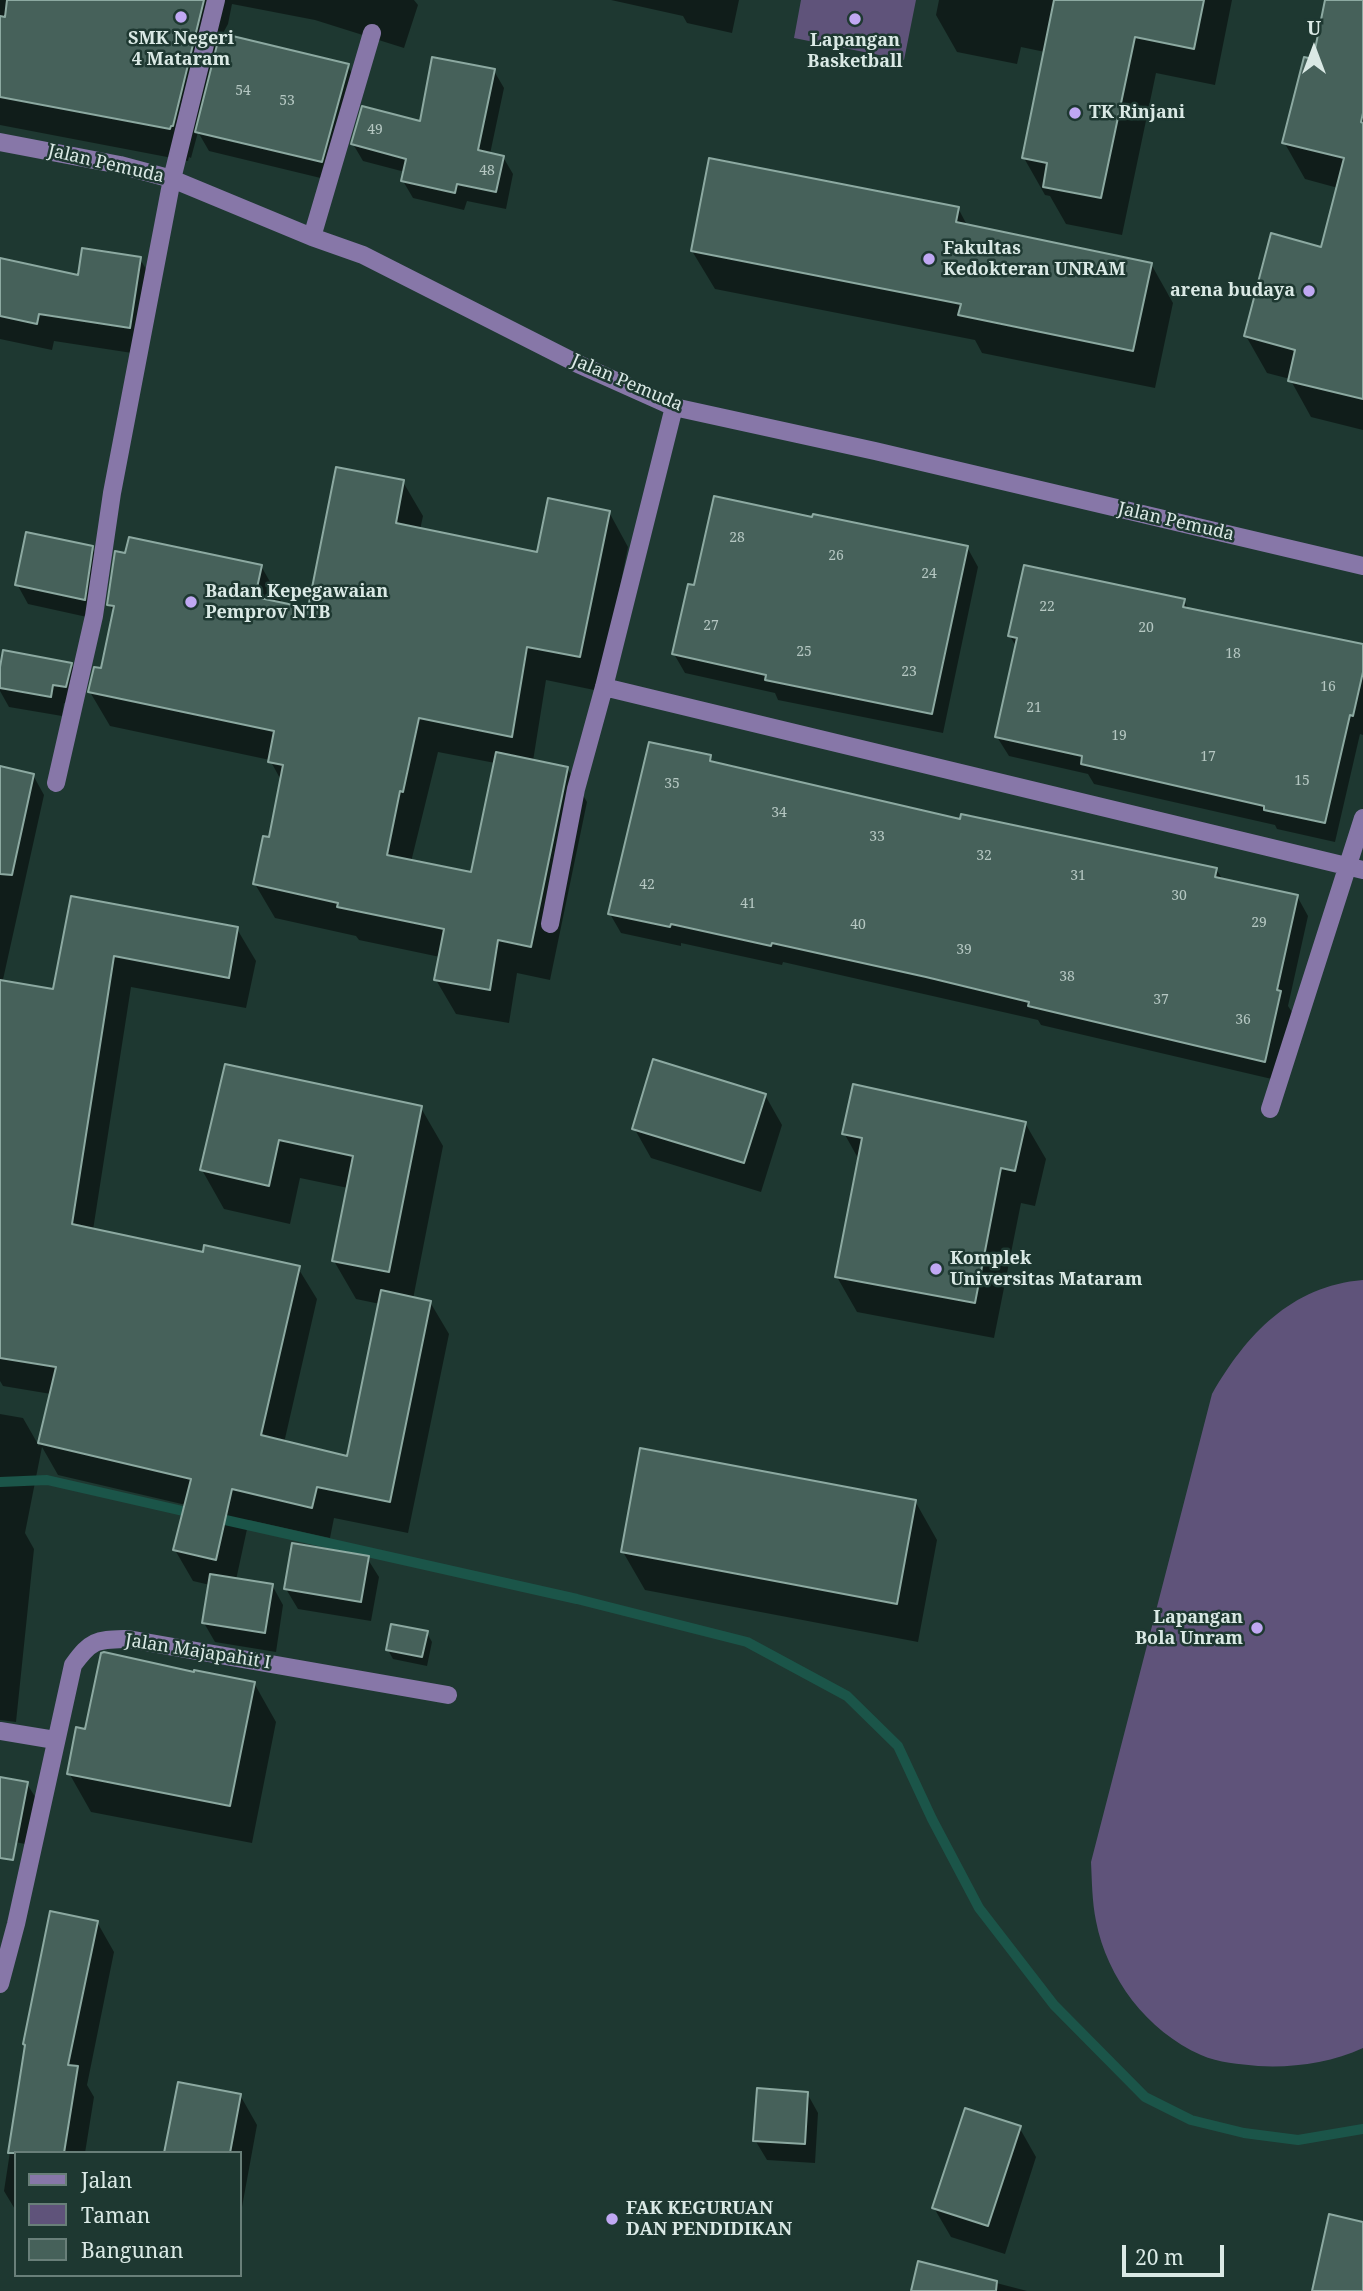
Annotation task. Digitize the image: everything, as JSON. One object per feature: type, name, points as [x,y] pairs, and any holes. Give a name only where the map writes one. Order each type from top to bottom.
[{"type":"street","points":[[56,783],[94,616],[111,493],[172,179],[216,0]]},
{"type":"street","points":[[312,237],[372,33]]},
{"type":"street","name":"Jalan Pemuda","points":[[0,142],[120,165],[172,179],[312,237],[363,255],[578,364],[674,407],[875,451],[1363,566]]},
{"type":"street","points":[[550,924],[576,789],[674,407]]},
{"type":"street","points":[[604,687],[1356,868]]},
{"type":"street","points":[[1270,1109],[1356,868],[1363,818]]},
{"type":"street","name":"Jalan Majapahit I","points":[[0,1984],[16,1924],[73,1665],[87,1646],[103,1639],[128,1639],[448,1695]]},
{"type":"street","points":[[0,1731],[55,1740]]},
{"type":"green space","name":"Lapangan Basketball","points":[[801,0],[916,0],[904,60],[794,38]]},
{"type":"green space","name":"Lapangan Bola Unram","points":[[1363,1280],[1363,2048],[1325,2061],[1298,2065],[1258,2066],[1229,2063],[1208,2058],[1181,2045],[1163,2032],[1132,2000],[1109,1963],[1101,1942],[1094,1906],[1091,1862],[1212,1394],[1240,1352],[1273,1317],[1314,1292],[1337,1284]]},
{"type":"building","points":[[7,0],[204,0],[173,126],[170,129],[0,97],[0,16],[5,17]]},
{"type":"building","points":[[1054,0],[1204,0],[1194,49],[1135,37],[1101,198],[1043,187],[1047,163],[1022,158]]},
{"type":"building","name":"arena budaya","points":[[1325,0],[1363,0],[1363,399],[1288,381],[1295,350],[1244,336],[1271,233],[1321,247],[1344,158],[1282,143],[1304,57],[1313,59]]},
{"type":"building","points":[[220,33],[349,64],[322,162],[195,132]]},
{"type":"building","points":[[432,57],[495,69],[478,150],[504,156],[496,192],[457,184],[455,193],[401,181],[406,159],[351,144],[362,106],[420,121]]},
{"type":"building","points":[[709,158],[959,207],[956,222],[1152,263],[1133,351],[958,315],[961,304],[691,251]]},
{"type":"building","points":[[82,248],[141,257],[130,328],[39,314],[37,324],[0,316],[0,258],[78,275]]},
{"type":"building","points":[[336,467],[404,480],[396,523],[537,552],[548,498],[610,511],[580,657],[527,647],[512,737],[419,718],[403,792],[400,791],[387,855],[471,872],[496,752],[568,767],[531,947],[498,940],[490,990],[434,980],[444,929],[337,907],[338,903],[253,884],[263,836],[269,837],[283,765],[268,762],[274,731],[88,692],[94,667],[101,668],[114,606],[107,605],[115,551],[125,553],[129,537],[262,565],[255,597],[308,608]]},
{"type":"building","points":[[714,496],[968,546],[932,714],[765,680],[766,675],[672,654],[688,584],[694,585]]},
{"type":"building","points":[[26,532],[93,546],[85,600],[15,585]]},
{"type":"building","points":[[1024,565],[1185,599],[1183,607],[1363,644],[1363,672],[1353,716],[1350,715],[1325,823],[1264,810],[1264,806],[1081,764],[1082,756],[995,737],[1017,638],[1008,636]]},
{"type":"building","points":[[3,650],[72,663],[66,687],[53,685],[51,697],[0,688]]},
{"type":"building","points":[[649,742],[711,755],[710,761],[960,819],[961,814],[1217,868],[1215,877],[1298,895],[1277,990],[1281,991],[1265,1062],[1028,1006],[1029,1002],[926,977],[772,943],[771,946],[671,924],[670,927],[608,914]]},
{"type":"building","points":[[0,766],[34,774],[12,875],[0,874]]},
{"type":"building","points":[[71,896],[238,927],[229,978],[114,956],[72,1224],[203,1252],[204,1245],[300,1266],[261,1435],[347,1456],[381,1290],[431,1301],[390,1502],[317,1487],[312,1508],[232,1489],[216,1560],[173,1550],[191,1479],[38,1443],[56,1367],[0,1358],[0,980],[53,989]]},
{"type":"building","points":[[653,1059],[766,1094],[744,1163],[632,1129]]},
{"type":"building","points":[[225,1064],[422,1106],[389,1272],[332,1261],[353,1156],[279,1140],[269,1186],[200,1170]]},
{"type":"building","points":[[853,1084],[1026,1122],[1015,1171],[1001,1168],[975,1303],[835,1277],[862,1138],[842,1134]]},
{"type":"building","points":[[640,1448],[916,1500],[897,1604],[621,1552]]},
{"type":"building","points":[[292,1543],[369,1556],[361,1602],[284,1589]]},
{"type":"building","points":[[210,1574],[273,1584],[265,1633],[202,1623]]},
{"type":"building","points":[[391,1624],[428,1631],[422,1657],[386,1650]]},
{"type":"building","points":[[101,1653],[255,1682],[230,1806],[67,1774],[76,1727],[85,1729]]},
{"type":"building","points":[[0,1777],[28,1782],[13,1860],[0,1858]]},
{"type":"building","points":[[50,1911],[98,1921],[68,2065],[78,2066],[64,2151],[8,2153],[25,2045],[23,2044]]},
{"type":"building","points":[[178,2082],[241,2094],[230,2151],[164,2151]]},
{"type":"building","points":[[757,2088],[808,2092],[805,2144],[753,2141]]},
{"type":"building","points":[[965,2108],[1021,2126],[988,2226],[932,2208]]},
{"type":"building","points":[[1329,2214],[1363,2222],[1363,2291],[1312,2291]]},
{"type":"building","points":[[918,2261],[997,2281],[996,2291],[911,2291]]},
{"type":"waterway","points":[[0,1482],[47,1480],[196,1514]]},
{"type":"waterway","points":[[212,1517],[577,1599],[747,1642],[847,1696],[898,1746],[932,1819],[979,1908],[1054,2005],[1145,2097],[1191,2120],[1244,2133],[1298,2140],[1363,2129]]},
{"type":"place","name":"SMK Negeri 4 Mataram","points":[[181,17]]},
{"type":"place","name":"Lapangan Basketball","points":[[855,19]]},
{"type":"place","name":"TK Rinjani","points":[[1075,113]]},
{"type":"place","name":"Fakultas Kedokteran UNRAM","points":[[929,259]]},
{"type":"place","name":"arena budaya","points":[[1309,291]]},
{"type":"place","name":"Badan Kepegawaian Pemprov NTB","points":[[191,602]]},
{"type":"place","name":"Komplek Universitas Mataram","points":[[936,1269]]},
{"type":"place","name":"Lapangan Bola Unram","points":[[1257,1628]]},
{"type":"place","name":"FAK KEGURUAN DAN PENDIDIKAN","points":[[612,2219]]}]
